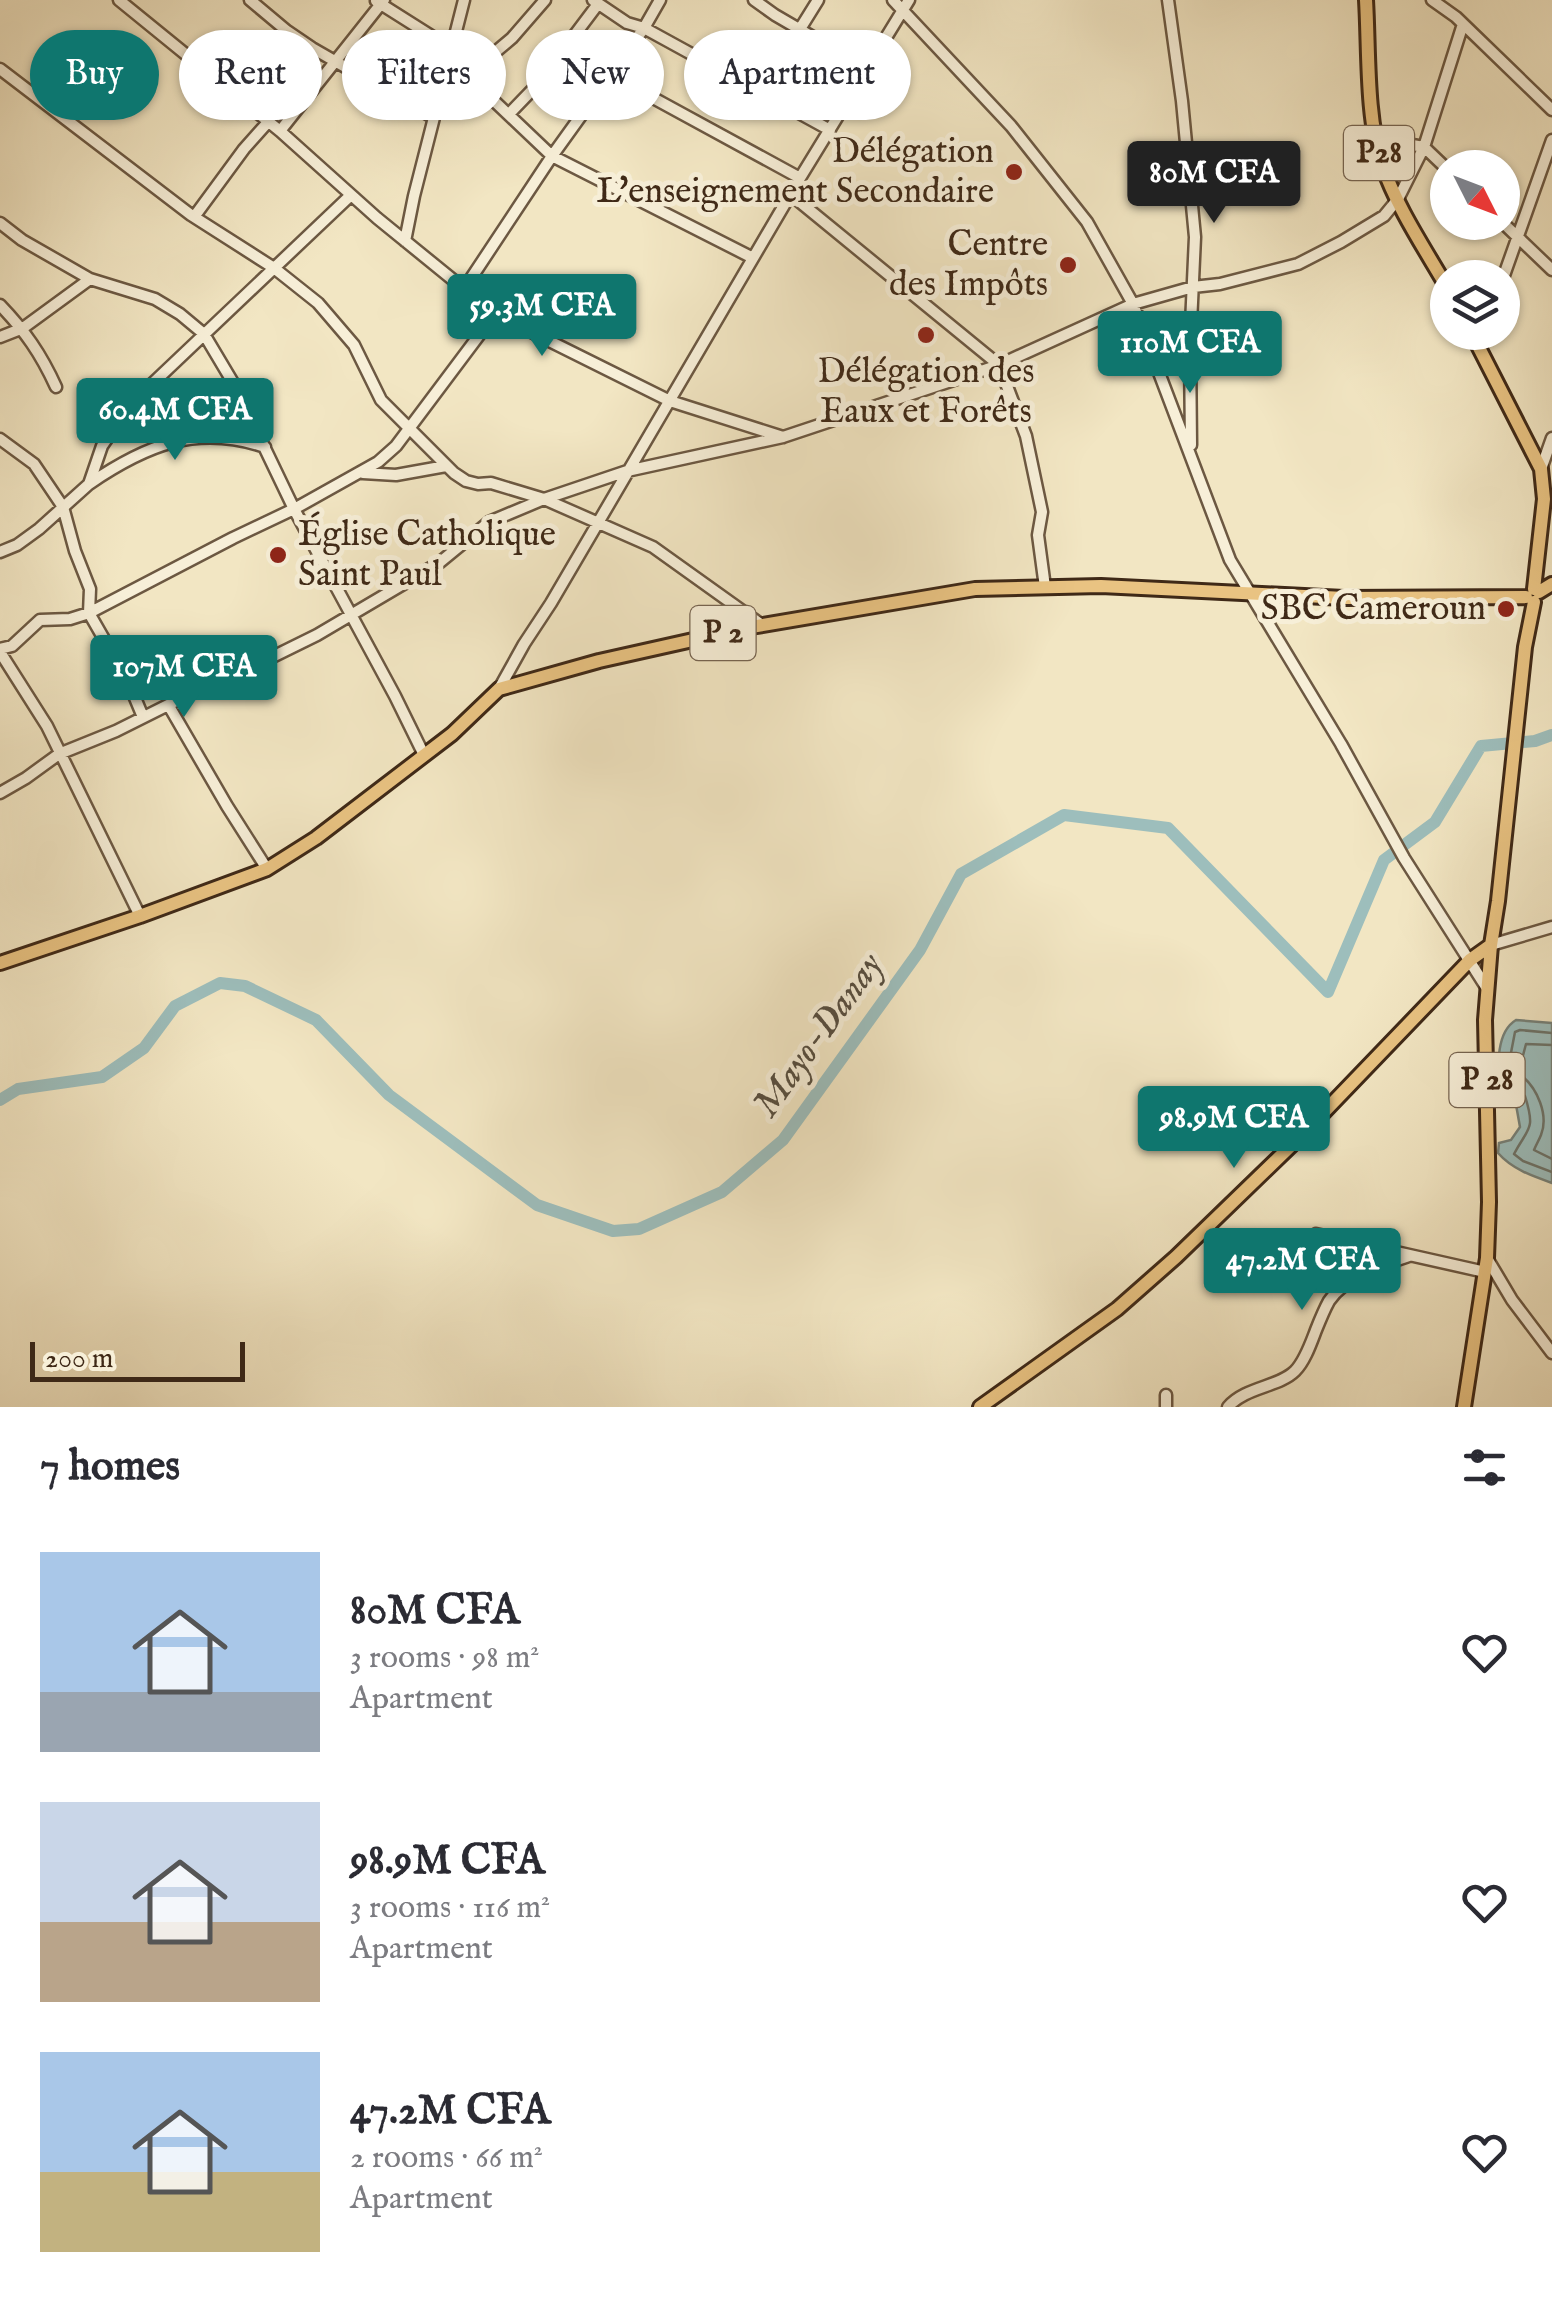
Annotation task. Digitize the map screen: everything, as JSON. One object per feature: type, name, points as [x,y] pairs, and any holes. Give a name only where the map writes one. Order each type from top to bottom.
[{"type":"main road","name":"P28","points":[[1366,0],[1373,112],[1383,168],[1432,260]]},
{"type":"main road","name":"P 28","points":[[1464,1407],[1486,1265],[1489,1202],[1485,1020],[1491,945],[1525,647],[1548,489],[1481,350]]},
{"type":"main road","name":"P 2","points":[[0,963],[267,869],[316,838],[424,756],[499,690],[600,661],[762,625],[975,589],[1144,586],[1344,598],[1533,595],[1552,584]]},
{"type":"main road","points":[[980,1407],[1117,1308],[1176,1257],[1300,1137],[1470,960],[1491,945]]},
{"type":"street","points":[[118,0],[269,121],[351,195],[495,314],[670,401],[783,437]]},
{"type":"street","points":[[250,0],[286,30],[342,65]]},
{"type":"street","points":[[457,30],[464,0]]},
{"type":"street","points":[[506,43],[545,0]]},
{"type":"street","points":[[644,28],[660,0]]},
{"type":"street","points":[[754,0],[800,30],[818,0]]},
{"type":"street","points":[[893,0],[906,5],[1075,206],[1134,304],[1223,546],[1404,858],[1488,991]]},
{"type":"street","points":[[1168,0],[1195,237],[1191,456]]},
{"type":"street","points":[[1432,0],[1463,24],[1552,110]]},
{"type":"street","points":[[280,131],[380,2],[418,30]]},
{"type":"street","points":[[753,258],[552,156],[508,114],[538,84],[596,2],[830,130]]},
{"type":"street","points":[[890,30],[906,5]]},
{"type":"street","points":[[0,794],[59,754],[285,652],[439,562],[489,522],[627,470],[783,437],[999,364],[1134,304],[1298,264],[1342,242],[1384,216],[1398,199],[1424,147],[1463,24]]},
{"type":"street","points":[[0,68],[194,217],[274,268],[318,303],[342,329],[382,400],[446,466],[466,481],[491,482],[544,500],[654,547],[762,625]]},
{"type":"street","points":[[664,104],[800,178]]},
{"type":"street","points":[[405,241],[433,120]]},
{"type":"street","points":[[464,289],[578,120]]},
{"type":"street","points":[[499,690],[836,120]]},
{"type":"street","points":[[194,217],[269,121]]},
{"type":"street","points":[[1377,139],[1424,147],[1430,153]]},
{"type":"street","points":[[1520,230],[1552,140]]},
{"type":"street","points":[[790,194],[999,364],[1026,436],[1042,512],[1038,535],[1045,587]]},
{"type":"street","points":[[88,484],[102,446],[132,403],[351,195]]},
{"type":"street","points":[[0,224],[90,280],[155,299],[204,334],[235,386],[294,509],[424,756]]},
{"type":"street","points":[[1520,238],[1552,270]]},
{"type":"street","points":[[0,337],[23,328],[90,280]]},
{"type":"street","points":[[0,305],[23,328],[56,387]]},
{"type":"street","points":[[140,916],[47,726],[0,650],[12,646],[40,620],[89,614],[294,509],[386,456],[495,314]]},
{"type":"street","points":[[0,552],[39,529],[88,484],[124,460],[186,440],[218,436],[265,448]]},
{"type":"street","points":[[1540,470],[1552,438]]},
{"type":"street","points":[[0,440],[31,460],[63,507],[74,551],[90,589],[89,614],[144,717]]},
{"type":"street","points":[[360,472],[396,475],[446,466]]},
{"type":"street","points":[[169,706],[267,869]]},
{"type":"street","points":[[1491,945],[1552,927]]},
{"type":"street","points":[[1316,1234],[1409,1256],[1486,1265],[1552,1353]]},
{"type":"street","points":[[1228,1407],[1255,1389],[1295,1371],[1326,1306],[1336,1294],[1378,1266],[1409,1256]]},
{"type":"water","points":[[1516,1020],[1552,1023],[1552,1183],[1516,1168],[1498,1153],[1499,1143],[1511,1140],[1520,1127],[1515,1099],[1500,1098],[1499,1078],[1501,1045]]},
{"type":"waterway","name":"Mayo-Danay","points":[[0,1100],[18,1089],[102,1077],[144,1048],[175,1006],[220,983],[245,986],[316,1020],[389,1095],[537,1205],[613,1231],[639,1229],[722,1192],[783,1140],[920,950],[961,874],[1064,815],[1168,828],[1328,992],[1384,860],[1435,822],[1481,746],[1535,741],[1552,735]]},
{"type":"place","name":"Délégation L'enseignement Secondaire","points":[[1014,172]]},
{"type":"place","name":"Centre des Impôts","points":[[1068,265]]},
{"type":"place","name":"Délégation des Eaux et Forêts","points":[[926,335]]},
{"type":"place","name":"Église Catholique Saint Paul","points":[[278,555]]},
{"type":"place","name":"SBC Cameroun","points":[[1506,609]]}]
